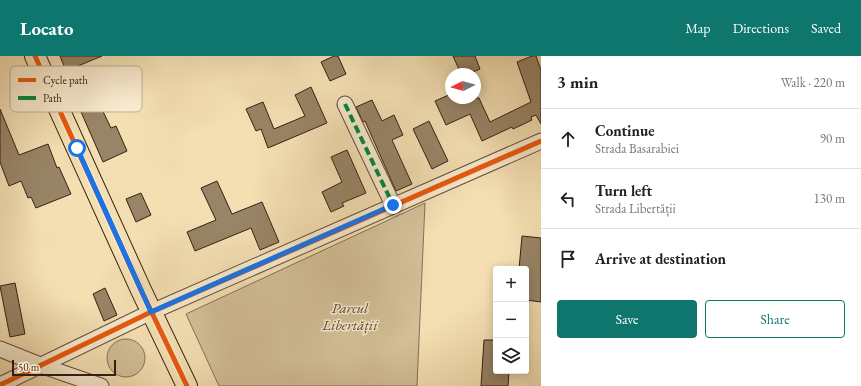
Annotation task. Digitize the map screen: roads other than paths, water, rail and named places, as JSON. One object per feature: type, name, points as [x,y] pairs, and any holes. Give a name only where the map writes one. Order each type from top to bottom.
[{"type":"main road","points":[[35,56],[40,66]]},
{"type":"main road","points":[[60,112],[151,312],[187,386]]},
{"type":"street","points":[[345,104],[393,205]]},
{"type":"street","points":[[0,385],[151,312],[541,141]]},
{"type":"street","points":[[0,349],[40,365],[101,386]]},
{"type":"tram line","points":[[37,56],[42,66]]},
{"type":"tram line","points":[[63,112],[189,386]]},
{"type":"park label","name":"Parcul Libertății","points":[[350,316]]}]
